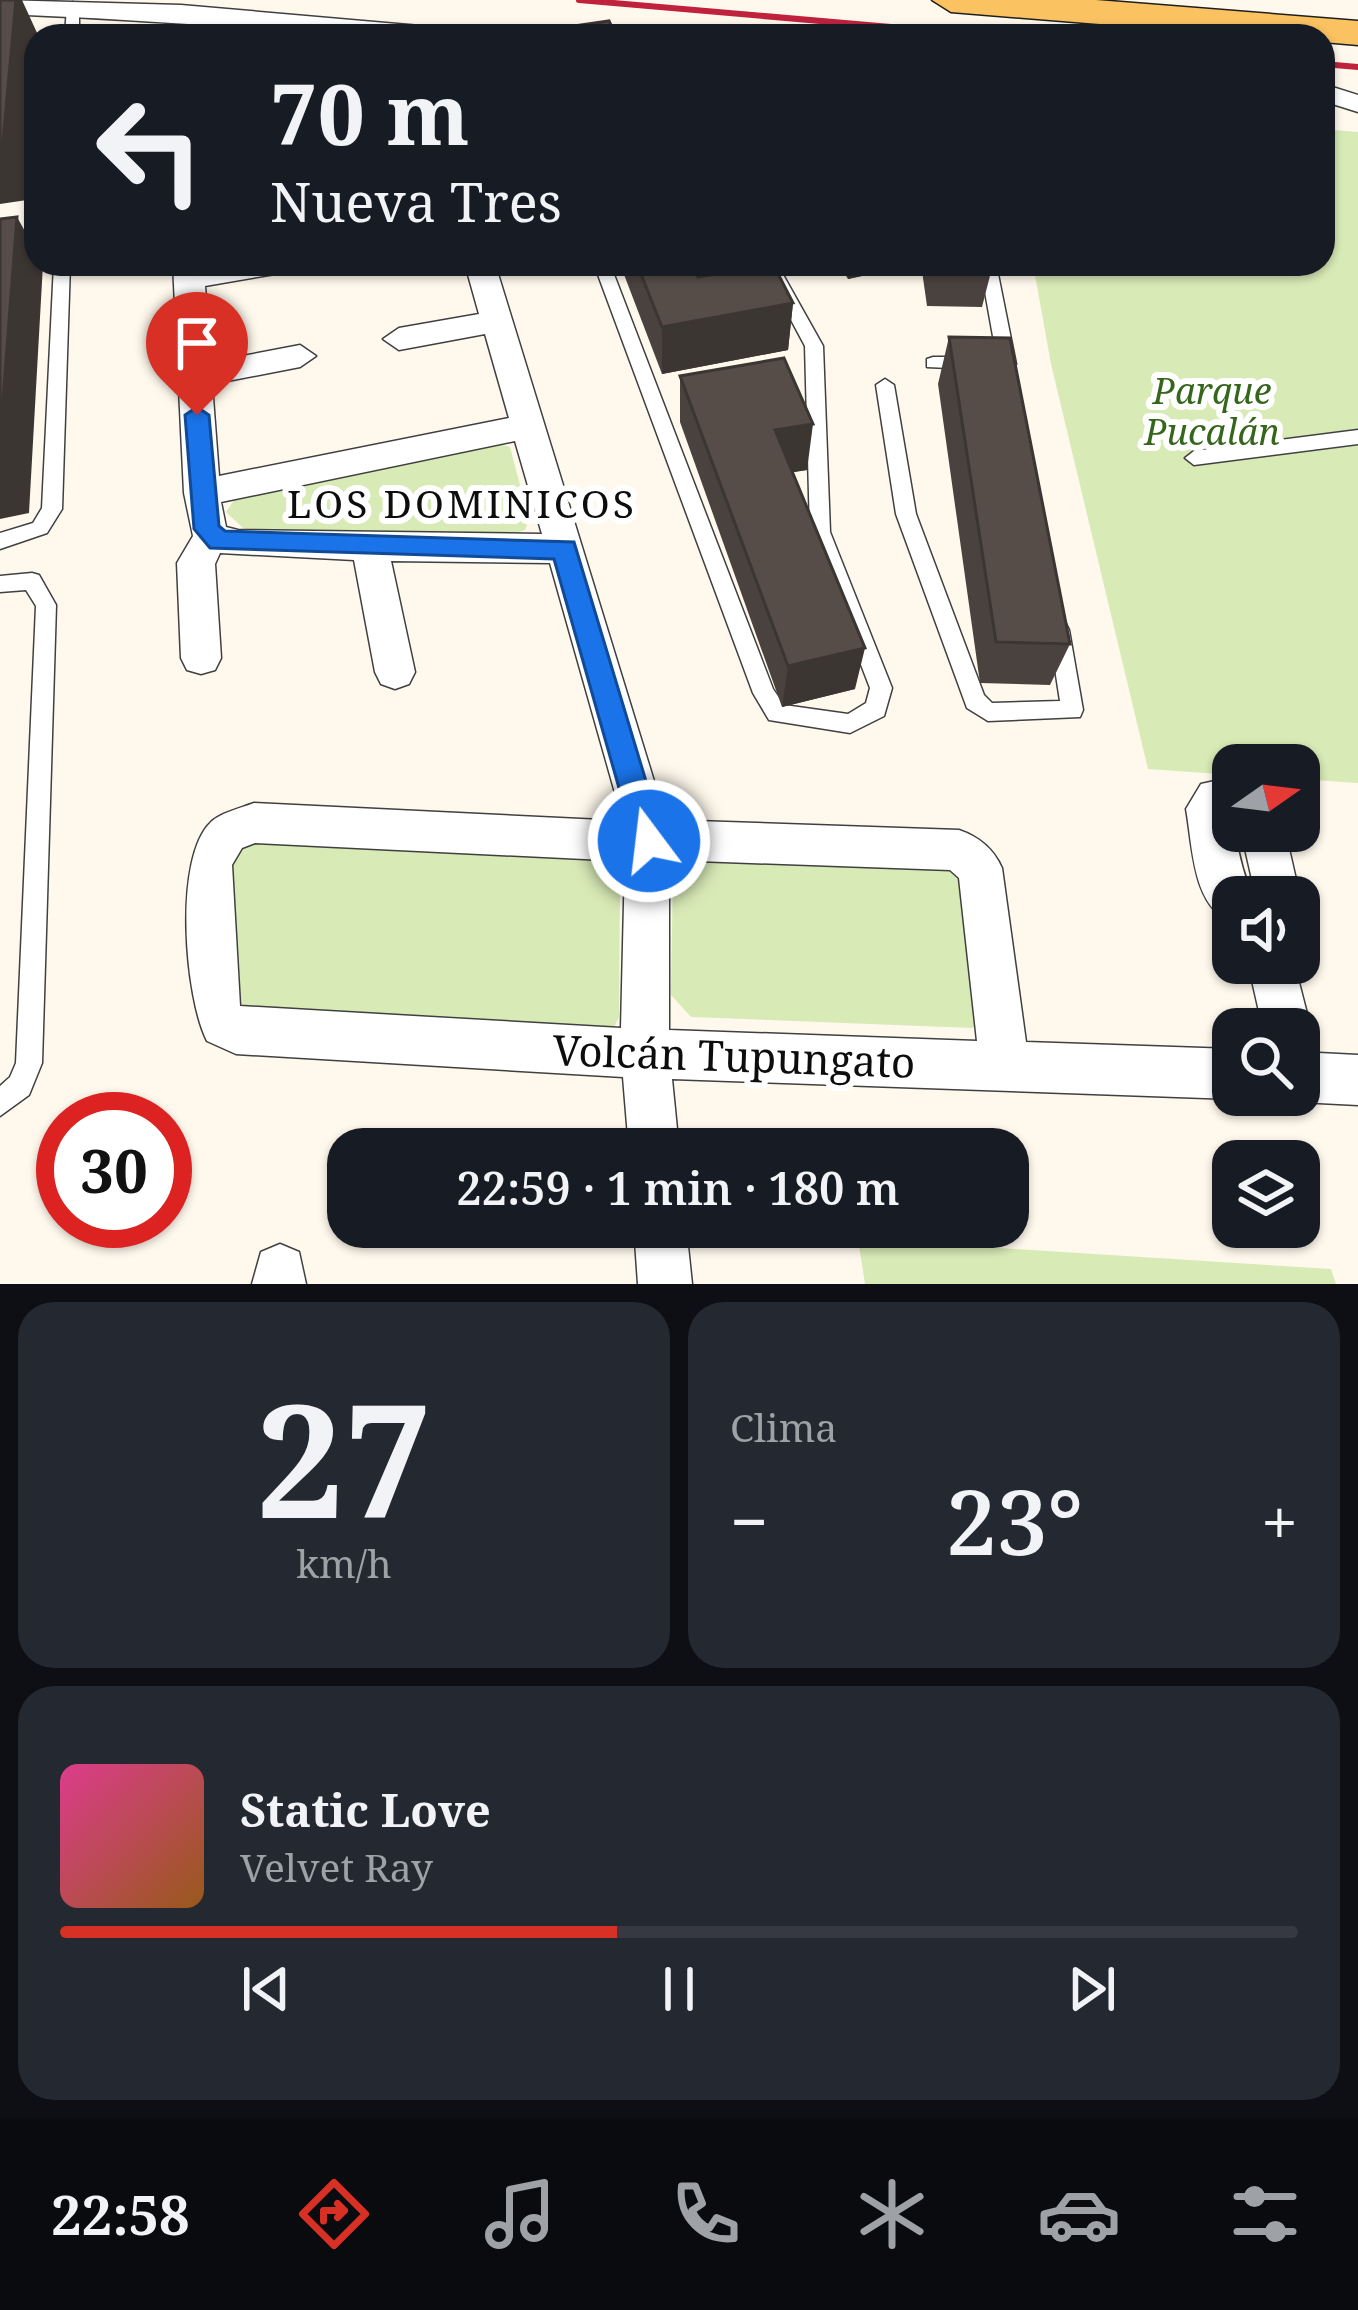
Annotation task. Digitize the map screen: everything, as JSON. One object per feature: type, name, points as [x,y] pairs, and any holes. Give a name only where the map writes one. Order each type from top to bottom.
[{"type":"main road","points":[[951,0],[1173,9],[1225,24]]},
{"type":"main road","points":[[1241,24],[1358,15]]},
{"type":"street","points":[[0,7],[73,6],[181,24]]},
{"type":"street","points":[[188,276],[207,520],[196,563],[201,658]]},
{"type":"street","points":[[484,276],[648,834],[645,1054],[652,1128]]},
{"type":"street","points":[[399,339],[497,321]]},
{"type":"street","points":[[194,376],[300,356]]},
{"type":"street","points":[[207,520],[528,426]]},
{"type":"street","points":[[207,520],[238,544],[565,549]]},
{"type":"street","points":[[370,547],[395,672]]},
{"type":"street","points":[[1212,802],[1207,809],[1212,833]]},
{"type":"street","name":"Volcán Tupungato","points":[[648,834],[240,826],[216,848],[210,862],[216,1009],[224,1024],[236,1030],[645,1054],[1212,1073]]},
{"type":"street","points":[[648,834],[967,852],[980,868],[1004,1064]]},
{"type":"street","points":[[1320,1078],[1358,1080]]},
{"type":"street","points":[[662,1248],[665,1284]]},
{"type":"lane","points":[[72,24],[73,6]]},
{"type":"lane","points":[[0,541],[40,528],[52,509],[62,276]]},
{"type":"lane","points":[[607,276],[764,693],[777,712],[850,724],[876,709],[881,688],[820,532],[814,346],[776,276]]},
{"type":"lane","points":[[990,276],[1012,386]]},
{"type":"lane","points":[[933,363],[1007,364]]},
{"type":"lane","points":[[885,385],[906,514],[975,701],[988,712],[1072,710],[1056,613]]},
{"type":"lane","points":[[1194,458],[1358,437]]},
{"type":"lane","points":[[0,584],[32,581],[46,605],[29,1063],[20,1086],[0,1103]]},
{"type":"green space","name":"Parque Pucalán","points":[[1335,130],[1358,132],[1358,783],[1320,780],[1320,744],[1212,744],[1212,774],[1148,769],[1051,364],[1035,276],[1335,276]]},
{"type":"green space","points":[[496,443],[510,447],[529,519],[525,530],[512,534],[246,531],[226,512],[239,493]]},
{"type":"green space","points":[[239,839],[615,857],[620,873],[619,1017],[613,1030],[236,1016],[230,846]]},
{"type":"green space","points":[[684,855],[959,868],[979,1024],[972,1028],[691,1017],[671,995],[673,864]]},
{"type":"green space","points":[[859,1248],[1000,1248],[1331,1269],[1336,1284],[865,1284]]},
{"type":"building","points":[[0,0],[16,0],[2,152],[0,152]]},
{"type":"building","points":[[17,217],[0,439],[0,219]]},
{"type":"building","points":[[642,276],[779,276],[793,303],[662,327]]},
{"type":"building","points":[[949,337],[1010,338],[1070,644],[996,642]]},
{"type":"building","points":[[784,358],[813,424],[775,430],[865,648],[788,666],[680,376]]},
{"type":"railway","points":[[579,0],[856,24]]},
{"type":"railway","points":[[1335,65],[1358,67]]},
{"type":"district","name":"LOS DOMINICOS","points":[[462,502]]},
{"type":"route","points":[[197,415],[206,529],[219,541],[565,549],[649,841]]}]
